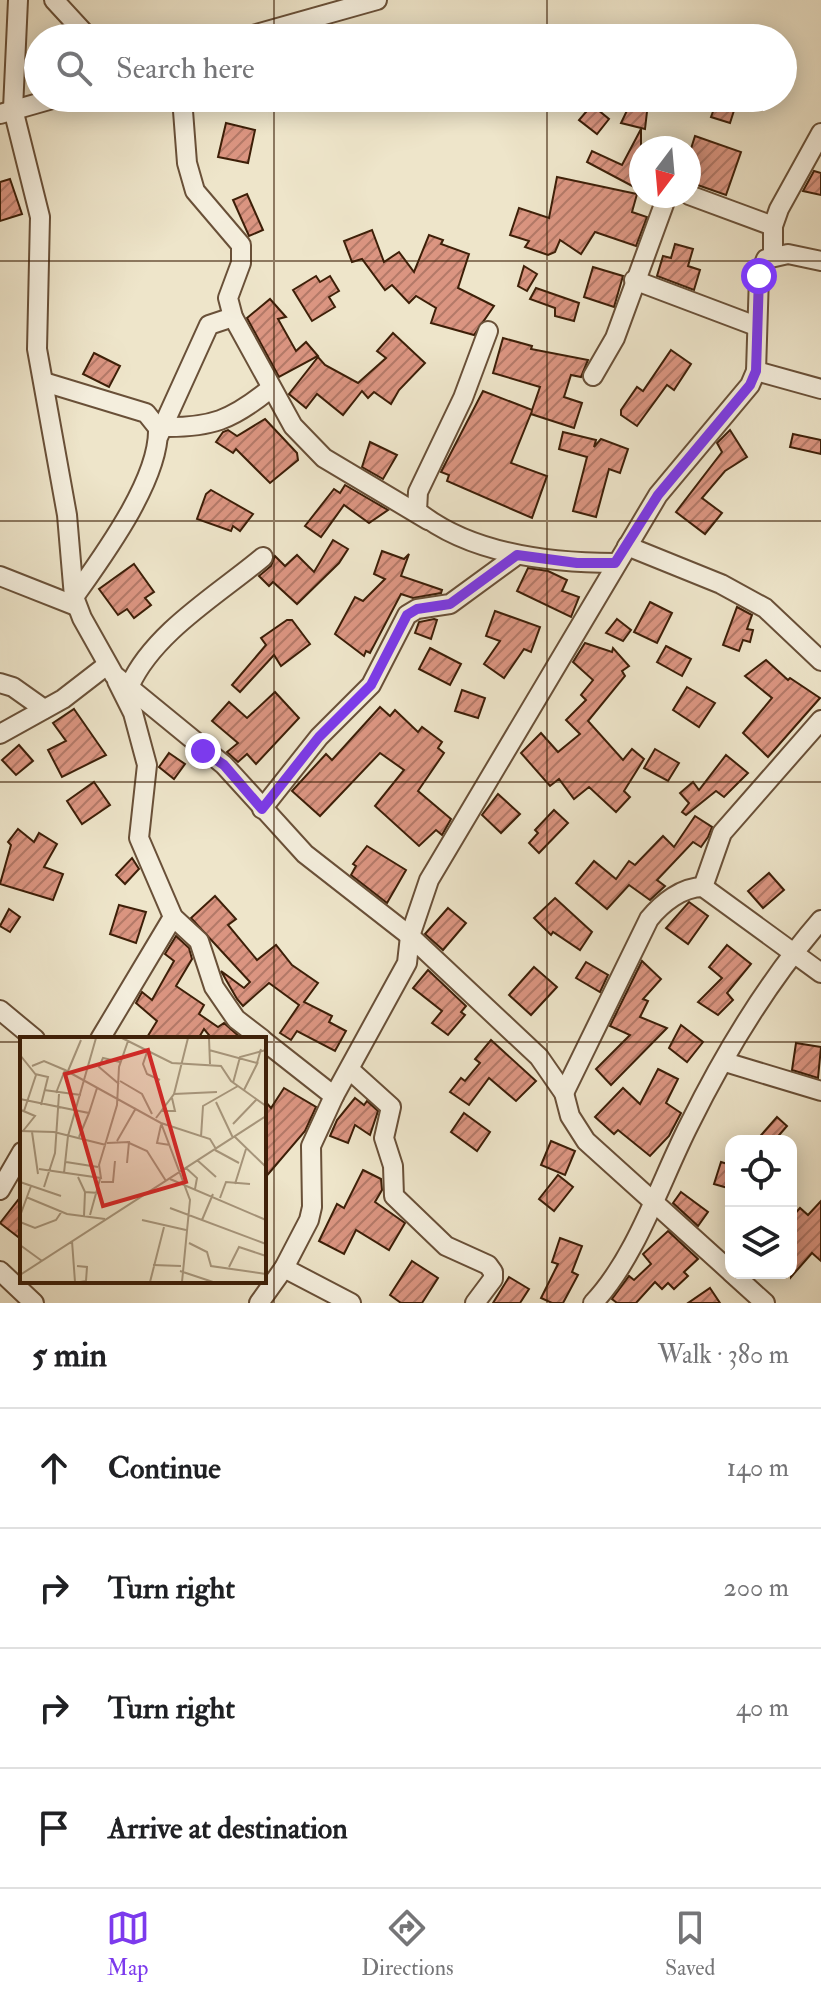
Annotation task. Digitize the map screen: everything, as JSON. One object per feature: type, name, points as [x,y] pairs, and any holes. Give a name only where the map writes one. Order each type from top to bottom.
[{"type":"street","points":[[18,0],[7,112],[40,217],[37,349],[67,515],[75,601],[117,675],[133,713],[147,765],[139,838],[173,917],[199,941],[214,987],[236,1019],[259,1037]]},
{"type":"street","points":[[54,0],[76,24]]},
{"type":"street","points":[[292,24],[377,0]]},
{"type":"street","points":[[183,112],[187,163],[195,191],[241,245],[241,263],[228,298],[233,317],[293,426],[324,458],[428,520],[468,539],[517,555],[577,563],[615,563]]},
{"type":"street","points":[[773,255],[773,226],[821,133]]},
{"type":"street","points":[[701,199],[773,226]]},
{"type":"street","points":[[593,376],[615,338],[662,208]]},
{"type":"street","points":[[259,1303],[284,1268],[309,1220],[312,1207],[311,1146],[334,1096],[407,963],[410,936],[429,880],[658,495],[750,385],[756,371],[759,276],[766,259],[788,254],[821,261]]},
{"type":"street","points":[[634,280],[756,326]]},
{"type":"street","points":[[75,601],[121,528],[148,472],[160,431],[209,325],[233,317]]},
{"type":"street","points":[[428,520],[417,511],[418,492],[463,398],[488,331]]},
{"type":"street","points":[[756,371],[821,389]]},
{"type":"street","points":[[44,382],[146,413],[160,431]]},
{"type":"street","points":[[160,431],[200,428],[240,414],[270,389]]},
{"type":"street","points":[[627,546],[721,584],[765,608],[821,661]]},
{"type":"street","points":[[262,809],[319,737],[371,685],[407,615],[417,609],[450,604],[517,555]]},
{"type":"street","points":[[0,734],[44,709],[138,668],[165,638],[263,557]]},
{"type":"street","points":[[0,576],[75,601]]},
{"type":"street","points":[[117,675],[153,710],[224,765],[262,809],[329,876],[410,936],[539,1057],[564,1093],[570,1116],[586,1141],[725,1266]]},
{"type":"street","points":[[0,683],[13,687],[44,709]]},
{"type":"street","points":[[703,887],[722,833],[821,720]]},
{"type":"street","points":[[564,1093],[649,919],[658,908],[690,887],[703,887],[821,973]]},
{"type":"street","points":[[101,1037],[173,917]]},
{"type":"street","points":[[593,1303],[655,1201],[689,1125],[725,1062],[791,954],[821,920]]},
{"type":"street","points":[[0,1010],[33,1037]]},
{"type":"street","points":[[266,1042],[334,1096]]},
{"type":"street","points":[[725,1062],[821,1091]]},
{"type":"street","points":[[350,1070],[391,1107],[384,1138],[393,1166],[394,1196],[446,1246],[488,1265],[493,1272],[493,1279],[475,1303]]},
{"type":"street","points":[[0,1190],[20,1155]]},
{"type":"street","points":[[284,1268],[351,1303]]},
{"type":"street","points":[[0,1271],[20,1283]]},
{"type":"street","points":[[739,1279],[765,1303]]},
{"type":"street","points":[[22,1284],[34,1303]]},
{"type":"building","points":[[586,112],[600,112],[609,119],[597,134],[579,120]]},
{"type":"building","points":[[626,112],[647,112],[645,129],[621,123]]},
{"type":"building","points":[[713,112],[734,112],[730,123],[711,117]]},
{"type":"building","points":[[226,123],[255,130],[248,163],[218,157]]},
{"type":"building","points":[[701,138],[741,152],[726,195],[701,186]]},
{"type":"building","points":[[592,151],[622,165],[629,152],[629,184],[587,162]]},
{"type":"building","points":[[814,171],[821,173],[821,195],[803,191]]},
{"type":"building","points":[[557,177],[629,192],[629,208],[647,217],[636,246],[595,232],[581,254],[560,240],[555,252],[548,255],[525,247],[529,241],[510,235],[519,208],[549,218]]},
{"type":"building","points":[[10,179],[22,214],[0,221],[0,182]]},
{"type":"building","points":[[247,194],[263,230],[249,236],[233,200]]},
{"type":"building","points":[[372,230],[384,262],[399,252],[414,272],[429,235],[443,240],[441,244],[469,254],[458,288],[494,306],[474,335],[431,323],[436,308],[416,296],[409,303],[392,285],[385,290],[362,259],[352,262],[344,241]]},
{"type":"building","points":[[675,244],[693,249],[688,266],[700,270],[694,290],[657,276],[663,256],[671,258]]},
{"type":"building","points":[[524,266],[537,274],[527,291],[518,286]]},
{"type":"building","points":[[593,267],[623,276],[614,307],[584,297]]},
{"type":"building","points":[[316,276],[320,282],[330,276],[339,291],[329,297],[335,307],[312,321],[293,290]]},
{"type":"building","points":[[536,288],[579,303],[574,321],[555,316],[555,308],[530,299]]},
{"type":"building","points":[[270,299],[286,317],[278,319],[296,351],[306,342],[318,356],[279,377],[247,318]]},
{"type":"building","points":[[393,333],[425,363],[399,390],[391,404],[374,392],[368,398],[362,391],[343,415],[317,394],[306,408],[289,394],[318,357],[325,365],[358,383],[386,358],[377,351]]},
{"type":"building","points":[[503,338],[532,346],[531,349],[588,360],[581,377],[571,375],[564,397],[582,403],[574,428],[531,414],[532,411],[511,463],[547,476],[532,518],[447,481],[449,475],[441,472],[483,391],[532,410],[540,387],[493,373]]},
{"type":"building","points":[[671,350],[691,364],[674,390],[667,385],[637,426],[621,415],[621,410],[637,387],[643,391]]},
{"type":"building","points":[[94,353],[120,366],[109,387],[83,374]]},
{"type":"building","points":[[265,419],[297,453],[298,460],[270,483],[236,449],[233,453],[216,442],[223,432],[228,430],[237,436]]},
{"type":"building","points":[[730,430],[747,457],[725,471],[702,498],[722,513],[705,534],[676,512],[722,452],[717,443]]},
{"type":"building","points":[[563,432],[596,440],[594,447],[601,439],[628,449],[620,473],[609,469],[596,517],[573,511],[587,457],[559,449]]},
{"type":"building","points":[[793,434],[821,440],[821,454],[790,447]]},
{"type":"building","points":[[370,442],[397,455],[383,479],[362,467]]},
{"type":"building","points":[[345,485],[388,510],[369,523],[344,505],[321,537],[305,526],[334,489],[340,493]]},
{"type":"building","points":[[211,490],[253,514],[240,531],[233,526],[231,531],[197,519],[206,494]]},
{"type":"building","points":[[333,540],[348,549],[339,563],[297,604],[273,582],[269,586],[259,576],[271,566],[275,556],[285,566],[297,555],[314,572]]},
{"type":"building","points":[[382,551],[404,559],[409,554],[401,576],[442,590],[441,593],[413,598],[401,594],[370,653],[366,651],[364,656],[335,634],[355,597],[363,601],[385,579],[374,574]]},
{"type":"building","points":[[134,564],[154,592],[145,598],[151,605],[134,618],[127,609],[118,615],[99,589]]},
{"type":"building","points":[[528,568],[548,571],[567,580],[562,591],[579,597],[571,617],[517,591]]},
{"type":"building","points":[[650,602],[672,613],[657,643],[634,632]]},
{"type":"building","points":[[737,607],[752,615],[747,629],[753,630],[750,642],[743,640],[739,651],[723,645]]},
{"type":"building","points":[[495,611],[540,627],[531,652],[524,649],[504,678],[484,664],[500,641],[486,636]]},
{"type":"building","points":[[617,619],[631,630],[623,641],[606,633]]},
{"type":"building","points":[[287,620],[292,620],[310,644],[281,666],[274,655],[240,692],[232,685],[266,645],[261,638]]},
{"type":"building","points":[[437,620],[431,639],[415,633],[419,622]]},
{"type":"building","points":[[585,643],[612,652],[613,648],[629,666],[622,671],[625,676],[588,721],[623,760],[632,749],[644,759],[624,791],[630,797],[616,812],[589,787],[574,799],[559,779],[550,786],[521,753],[541,733],[558,752],[580,734],[566,720],[586,700],[581,695],[593,680],[573,662]]},
{"type":"building","points":[[666,646],[691,659],[682,676],[657,662]]},
{"type":"building","points":[[430,648],[461,664],[450,685],[419,669]]},
{"type":"building","points":[[766,660],[788,680],[790,678],[820,698],[768,757],[743,733],[772,698],[745,676]]},
{"type":"building","points":[[687,687],[715,703],[699,727],[673,710]]},
{"type":"building","points":[[462,690],[485,698],[478,718],[455,711]]},
{"type":"building","points":[[275,692],[299,718],[256,764],[247,754],[238,762],[227,752],[238,743],[212,721],[229,702],[247,718]]},
{"type":"building","points":[[380,707],[390,716],[395,710],[418,732],[422,727],[442,742],[438,748],[444,753],[418,791],[451,819],[442,835],[436,830],[419,846],[375,806],[404,770],[380,753],[320,816],[292,791],[326,754],[332,760]]},
{"type":"building","points":[[74,709],[106,755],[62,777],[48,750],[66,741],[53,723]]},
{"type":"building","points":[[19,745],[33,761],[16,775],[2,760]]},
{"type":"building","points":[[655,749],[679,763],[668,781],[644,768]]},
{"type":"building","points":[[169,753],[185,764],[174,779],[159,767]]},
{"type":"building","points":[[726,755],[748,773],[724,797],[716,791],[686,815],[682,812],[689,803],[680,793],[693,782],[699,790]]},
{"type":"building","points":[[94,782],[110,805],[82,824],[67,801]]},
{"type":"building","points":[[498,794],[520,814],[501,833],[482,815]]},
{"type":"building","points":[[554,810],[568,823],[539,853],[529,843],[538,833],[535,830]]},
{"type":"building","points":[[695,816],[712,827],[708,837],[701,847],[693,842],[657,880],[665,886],[650,900],[629,885],[607,909],[576,883],[594,861],[616,879],[629,861],[635,865],[663,836],[674,847]]},
{"type":"building","points":[[18,829],[34,842],[39,833],[57,844],[44,867],[63,874],[53,900],[0,884],[11,845],[8,842]]},
{"type":"building","points":[[367,846],[406,870],[387,903],[351,875],[356,866],[353,864]]},
{"type":"building","points":[[132,858],[139,869],[125,884],[116,875]]},
{"type":"building","points":[[769,873],[784,890],[763,908],[748,891]]},
{"type":"building","points":[[215,896],[236,919],[228,925],[257,960],[276,945],[292,965],[318,983],[304,1002],[332,1016],[329,1022],[346,1031],[335,1051],[297,1031],[291,1040],[280,1033],[299,1005],[269,983],[243,1006],[237,999],[221,971],[244,988],[250,982],[191,918]]},
{"type":"building","points":[[555,898],[592,932],[580,950],[553,932],[551,935],[534,918]]},
{"type":"building","points":[[689,902],[708,916],[688,944],[666,928]]},
{"type":"building","points":[[119,905],[146,912],[136,943],[110,934]]},
{"type":"building","points":[[448,908],[466,923],[443,950],[425,934]]},
{"type":"building","points":[[9,909],[20,917],[10,932],[0,926]]},
{"type":"building","points":[[176,936],[189,948],[192,959],[176,986],[204,1005],[199,1014],[218,1027],[224,1023],[240,1037],[206,1037],[209,1035],[204,1029],[199,1037],[147,1037],[157,1021],[136,1003],[142,992],[152,1000],[174,961],[165,954]]},
{"type":"building","points":[[727,945],[751,964],[727,993],[733,1000],[718,1015],[698,1002],[722,978],[709,967]]},
{"type":"building","points":[[642,961],[661,979],[643,999],[648,1001],[640,1017],[667,1028],[611,1085],[596,1069],[630,1035],[610,1026]]},
{"type":"building","points":[[586,962],[608,975],[600,992],[576,978]]},
{"type":"building","points":[[534,967],[557,987],[531,1015],[509,995]]},
{"type":"building","points":[[428,970],[466,1006],[461,1012],[465,1015],[448,1035],[432,1023],[442,1011],[413,988]]},
{"type":"building","points":[[681,1025],[703,1042],[687,1062],[669,1048]]},
{"type":"building","points":[[491,1040],[536,1081],[516,1101],[489,1078],[469,1105],[450,1092],[461,1078],[465,1081],[480,1063],[475,1059]]},
{"type":"building","points":[[796,1043],[821,1047],[818,1078],[792,1070]]},
{"type":"building","points":[[658,1069],[678,1079],[666,1103],[681,1113],[669,1136],[650,1156],[618,1130],[614,1134],[595,1117],[623,1088],[640,1104]]},
{"type":"building","points":[[284,1088],[316,1107],[305,1131],[266,1177],[266,1102],[271,1108]]},
{"type":"building","points":[[355,1098],[364,1105],[367,1101],[378,1111],[370,1135],[355,1125],[348,1143],[330,1136],[337,1120]]},
{"type":"building","points":[[464,1113],[490,1132],[477,1151],[451,1132]]},
{"type":"building","points":[[777,1117],[787,1126],[779,1135],[761,1135]]},
{"type":"building","points":[[551,1141],[575,1151],[565,1175],[541,1165]]},
{"type":"building","points":[[721,1162],[725,1163],[725,1187],[714,1184]]},
{"type":"building","points":[[363,1170],[381,1179],[382,1190],[375,1202],[405,1223],[389,1250],[356,1230],[344,1254],[319,1241],[337,1204],[344,1208]]},
{"type":"building","points":[[558,1175],[573,1187],[554,1211],[539,1199]]},
{"type":"building","points":[[681,1192],[708,1212],[698,1226],[673,1203]]},
{"type":"building","points":[[20,1198],[20,1238],[0,1223]]},
{"type":"building","points":[[821,1201],[821,1261],[812,1253],[797,1270],[797,1211],[800,1208],[808,1215]]},
{"type":"building","points":[[668,1231],[698,1259],[684,1272],[688,1276],[674,1289],[668,1283],[662,1289],[655,1282],[636,1303],[617,1303],[612,1299],[629,1276],[634,1280],[651,1264],[643,1254]]},
{"type":"building","points":[[560,1238],[582,1246],[572,1272],[578,1275],[563,1303],[552,1303],[541,1298],[558,1264],[552,1262]]},
{"type":"building","points":[[412,1261],[438,1278],[422,1303],[401,1303],[390,1295]]},
{"type":"building","points":[[509,1277],[529,1289],[520,1303],[493,1303]]},
{"type":"building","points":[[710,1288],[720,1303],[688,1303]]},
{"type":"route","points":[[203,751],[224,765],[262,809],[319,737],[371,685],[407,615],[417,609],[450,604],[517,555],[577,563],[615,563],[658,495],[750,385],[756,371],[759,276]]}]
